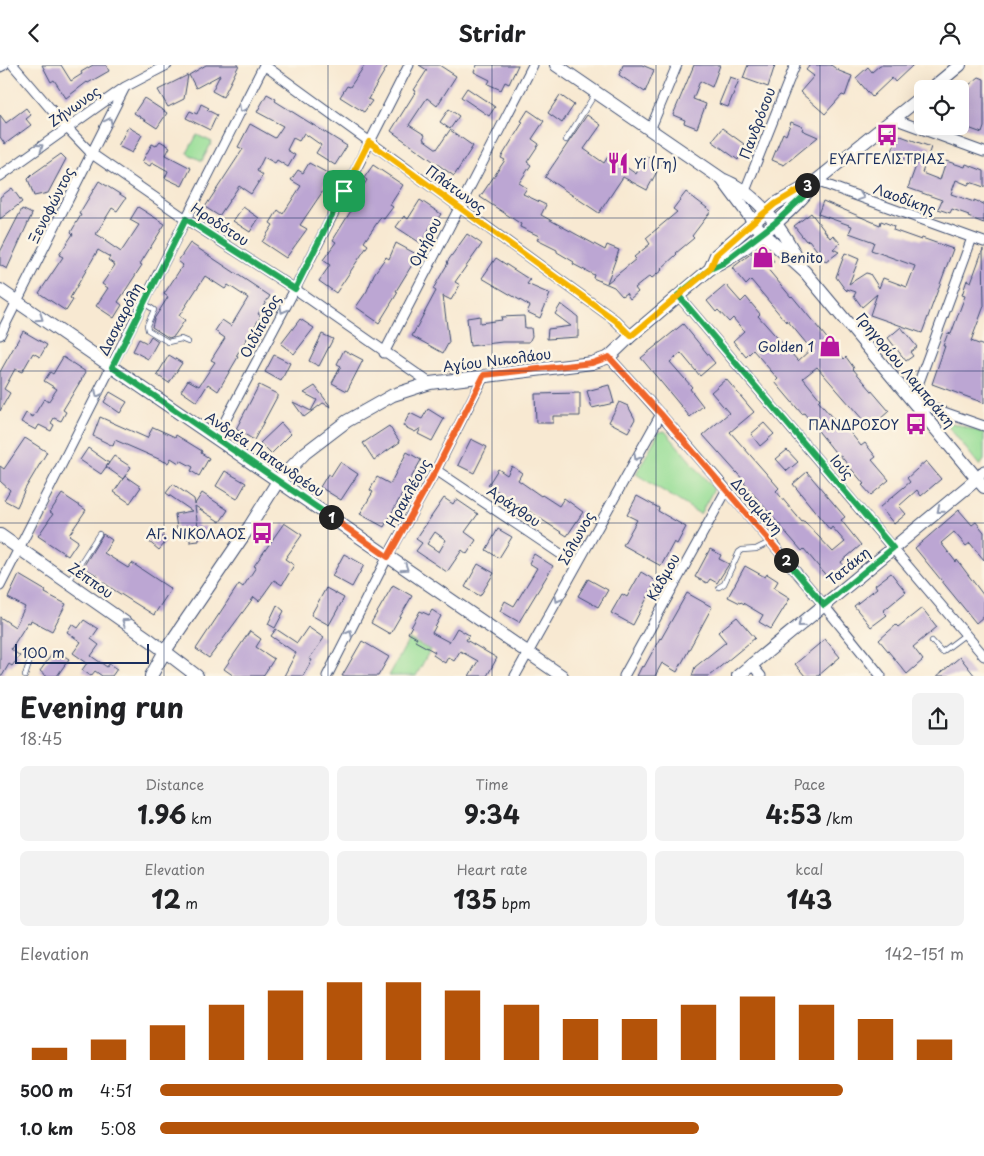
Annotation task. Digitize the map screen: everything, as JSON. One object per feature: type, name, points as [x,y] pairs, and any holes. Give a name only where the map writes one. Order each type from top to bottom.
[{"type":"street","points":[[0,67],[4,65]]},
{"type":"street","name":"Ηροδότου","points":[[13,65],[92,154],[186,219],[295,289],[384,353],[430,383]]},
{"type":"street","name":"Ζήνωνος","points":[[0,176],[125,87],[166,65]]},
{"type":"street","name":"Πλάτωνος","points":[[264,65],[615,320],[631,336]]},
{"type":"street","name":"Δασκαρόλη","points":[[0,586],[264,65]]},
{"type":"street","name":"Οιδίποδος","points":[[216,438],[295,289],[409,65]]},
{"type":"street","name":"Ομήρου","points":[[384,353],[533,65]]},
{"type":"street","name":"Γρηγορίου Λαμπράκη","points":[[556,65],[722,179],[734,183],[745,191],[781,230],[804,272]]},
{"type":"street","points":[[650,130],[677,65]]},
{"type":"street","name":"Πανδρόσου","points":[[745,191],[795,65]]},
{"type":"street","points":[[942,80],[960,65]]},
{"type":"street","name":"Ξενοφώντος","points":[[0,335],[125,87]]},
{"type":"street","name":"Αγίου Νικολάου","points":[[710,269],[716,255],[765,212],[780,201],[816,181],[914,103]]},
{"type":"street","points":[[894,119],[984,152]]},
{"type":"street","name":"Γρηγορίου Λαμπράκη","points":[[722,179],[762,233],[804,272],[912,401],[982,479]]},
{"type":"street","name":"Αγίου Νικολάου","points":[[150,676],[278,481],[305,453],[347,421],[393,395],[430,383],[592,363],[609,357],[710,269],[723,263],[775,223],[805,195],[816,181]]},
{"type":"street","name":"Λαοδίκης","points":[[816,181],[984,242]]},
{"type":"street","points":[[972,238],[912,401],[984,426]]},
{"type":"street","name":"Ανδρέα Παπανδρέου","points":[[0,290],[562,676]]},
{"type":"street","name":"Ιούς","points":[[678,295],[984,657]]},
{"type":"street","name":"Δουσμάνη","points":[[609,357],[661,414],[882,676]]},
{"type":"street","name":"Ηρακλέους","points":[[327,676],[484,375]]},
{"type":"street","name":"Σόλωνος","points":[[515,676],[661,414]]},
{"type":"street","name":"Αράχθου","points":[[436,470],[576,565]]},
{"type":"street","name":"Τατάκη","points":[[738,676],[893,548],[982,479]]},
{"type":"street","name":"Κάδμου","points":[[624,676],[726,491]]},
{"type":"street","name":"Ζέππου","points":[[0,535],[69,582],[197,676]]},
{"type":"street","points":[[752,665],[760,676]]},
{"type":"lane","points":[[566,140],[595,92]]},
{"type":"lane","points":[[144,303],[154,310],[146,325],[148,330],[168,342],[181,339],[188,342]]},
{"type":"lane","points":[[69,582],[99,534]]},
{"type":"lane","points":[[719,587],[724,584],[739,552],[756,549],[770,542]]},
{"type":"lane","points":[[932,641],[942,652],[966,634]]},
{"type":"lane","points":[[25,676],[31,657]]},
{"type":"green space","points":[[197,135],[212,142],[202,161],[187,153]]},
{"type":"green space","points":[[943,420],[984,433],[984,460],[980,466]]},
{"type":"green space","points":[[665,431],[714,489],[700,514],[636,474],[659,432]]},
{"type":"green space","points":[[409,639],[430,650],[416,676],[389,676]]},
{"type":"building","points":[[42,65],[61,65],[71,81],[93,65],[106,65],[109,71],[87,82],[66,98],[54,80],[51,82]]},
{"type":"building","points":[[206,65],[239,65],[223,97],[212,91],[220,75],[196,88],[189,75]]},
{"type":"building","points":[[365,65],[388,65],[368,99],[372,101],[364,112],[340,97],[347,86],[350,87]]},
{"type":"building","points":[[419,65],[439,65],[456,76],[437,106],[427,98],[409,125],[425,135],[423,139],[437,149],[450,130],[473,146],[454,176],[391,131],[427,70]]},
{"type":"building","points":[[477,65],[518,65],[509,84],[505,82],[501,90],[488,84],[490,80],[474,72]]},
{"type":"building","points":[[623,65],[642,65],[654,70],[645,92],[619,75]]},
{"type":"building","points":[[694,65],[720,65],[712,87],[700,81],[693,99],[706,104],[697,128],[684,123],[685,120],[673,115]]},
{"type":"building","points":[[748,65],[775,65],[768,87],[743,78]]},
{"type":"building","points":[[810,65],[831,65],[839,71],[852,76],[845,96],[842,95],[825,114],[800,92],[814,76],[806,70]]},
{"type":"building","points":[[880,65],[913,65],[895,82],[892,78],[872,97],[856,78],[868,67],[872,72]]},
{"type":"building","points":[[188,75],[184,99],[168,107],[158,90]]},
{"type":"building","points":[[730,77],[739,80],[728,107],[719,104]]},
{"type":"building","points":[[979,77],[984,79],[984,127],[982,133],[969,128],[969,85]]},
{"type":"building","points":[[467,88],[495,107],[489,116],[461,97]]},
{"type":"building","points":[[267,94],[276,99],[275,101],[347,146],[335,165],[316,153],[321,145],[304,133],[299,141],[293,138],[287,150],[295,155],[288,167],[277,160],[275,163],[264,157],[257,171],[263,175],[251,194],[239,186],[219,216],[205,207],[243,149],[238,147],[250,124],[275,138],[283,126],[257,112]]},
{"type":"building","points":[[560,95],[574,105],[562,123],[548,113]]},
{"type":"building","points":[[144,98],[167,113],[157,128],[134,113]]},
{"type":"building","points":[[201,104],[209,108],[207,110],[217,115],[210,130],[186,118],[190,111],[197,114]]},
{"type":"building","points":[[26,108],[31,115],[26,119],[31,125],[5,144],[0,137],[0,115],[6,123]]},
{"type":"building","points":[[449,109],[459,116],[450,129],[440,122]]},
{"type":"building","points":[[528,110],[544,121],[532,139],[539,144],[527,162],[531,165],[519,183],[527,188],[523,194],[546,205],[541,215],[605,250],[607,245],[619,250],[607,283],[636,259],[634,257],[650,244],[646,238],[677,212],[673,209],[686,192],[711,211],[692,236],[694,238],[676,253],[662,270],[652,278],[650,276],[635,288],[638,292],[630,299],[626,293],[622,296],[614,287],[593,278],[594,275],[573,264],[574,262],[557,252],[557,250],[537,240],[539,236],[520,227],[521,224],[480,197],[505,160],[501,158],[523,122],[521,121]]},
{"type":"building","points":[[587,115],[601,125],[584,149],[604,163],[609,155],[636,174],[646,156],[661,164],[647,190],[623,177],[599,213],[545,177]]},
{"type":"building","points":[[791,122],[803,127],[802,130],[818,137],[784,165],[772,160],[783,133],[786,135]]},
{"type":"building","points":[[128,127],[142,135],[132,153],[118,146]]},
{"type":"building","points":[[722,128],[744,144],[738,160],[712,141]]},
{"type":"building","points":[[898,135],[931,147],[922,173],[940,180],[946,161],[965,167],[966,164],[984,171],[984,187],[970,182],[968,185],[956,180],[951,194],[984,204],[984,223],[952,209],[950,213],[938,209],[942,200],[908,188],[917,163],[891,154]]},
{"type":"building","points":[[160,141],[170,147],[166,155],[191,168],[182,186],[165,178],[168,171],[152,162],[150,166],[142,162],[152,144],[156,146]]},
{"type":"building","points":[[61,154],[66,159],[48,193],[34,196],[28,179]]},
{"type":"building","points":[[309,163],[331,175],[323,186],[325,188],[300,225],[307,229],[286,258],[262,242],[273,225],[270,223],[278,210],[283,214],[301,186],[291,180],[298,170],[303,173]]},
{"type":"building","points":[[373,165],[403,185],[390,205],[393,207],[384,219],[381,217],[364,242],[368,245],[336,293],[319,281],[330,265],[323,260],[336,242],[333,240],[357,201],[355,199],[367,180],[364,178]]},
{"type":"building","points":[[99,181],[126,198],[117,211],[112,208],[96,234],[121,252],[139,225],[130,220],[138,207],[165,224],[118,302],[122,305],[114,318],[96,306],[108,288],[102,284],[115,265],[108,260],[110,257],[98,250],[70,298],[73,300],[66,311],[39,293],[63,257],[59,255],[73,234],[71,232],[81,215],[79,214]]},
{"type":"building","points":[[12,188],[22,202],[0,219],[0,197]]},
{"type":"building","points":[[420,200],[441,214],[434,224],[432,223],[422,244],[396,227],[404,216],[408,219]]},
{"type":"building","points":[[823,201],[880,225],[881,221],[894,226],[893,230],[953,249],[922,333],[870,315],[877,294],[862,307],[854,296],[856,292],[847,289],[847,291],[844,288],[836,277],[845,253],[859,259],[849,284],[866,273],[870,274],[879,288],[883,278],[907,287],[915,266],[871,250],[874,242],[849,233],[852,226],[818,214]]},
{"type":"building","points":[[243,207],[259,218],[250,232],[233,221]]},
{"type":"building","points":[[22,209],[32,214],[7,269],[0,265],[0,252]]},
{"type":"building","points":[[811,213],[830,238],[833,235],[840,243],[833,249],[839,252],[826,262],[809,240],[806,241],[794,226]]},
{"type":"building","points":[[467,234],[482,244],[455,282],[460,285],[451,300],[443,296],[449,342],[443,353],[412,336],[436,291],[433,289],[447,262]]},
{"type":"building","points":[[190,243],[270,296],[258,314],[261,316],[236,356],[238,357],[218,391],[208,384],[197,402],[181,391],[188,380],[199,386],[215,362],[211,360],[225,338],[215,331],[222,320],[231,326],[248,298],[228,285],[225,289],[205,276],[179,316],[185,320],[174,336],[169,338],[152,327],[154,319],[168,297],[164,294],[183,265],[178,261]]},
{"type":"building","points":[[396,243],[418,255],[379,323],[356,307],[367,291],[374,274],[386,257],[389,259]]},
{"type":"building","points":[[761,246],[774,261],[766,267],[844,359],[846,357],[853,369],[889,411],[870,428],[817,367],[803,378],[820,399],[818,401],[842,429],[845,426],[861,446],[865,443],[876,457],[872,460],[889,480],[871,495],[839,454],[838,456],[804,413],[802,414],[775,382],[778,379],[753,350],[746,357],[733,341],[744,331],[733,318],[729,322],[718,310],[716,312],[707,301],[726,285],[741,302],[746,297],[760,314],[758,316],[798,361],[811,349],[751,280],[746,285],[732,268]]},
{"type":"building","points":[[983,249],[984,306],[971,341],[984,346],[984,403],[932,384],[945,346],[943,346],[948,333],[951,334],[965,296],[962,295],[967,280],[971,282]]},
{"type":"building","points":[[496,258],[530,280],[527,284],[550,294],[540,318],[527,312],[530,306],[482,278]]},
{"type":"building","points":[[561,304],[578,317],[578,337],[547,339],[548,329],[571,326],[555,314]]},
{"type":"building","points":[[480,316],[480,323],[502,320],[501,317],[524,316],[525,328],[531,328],[532,336],[529,342],[502,342],[470,346],[467,318]]},
{"type":"building","points":[[300,319],[314,328],[294,354],[281,344]]},
{"type":"building","points":[[683,324],[715,363],[700,376],[681,353],[670,362],[692,387],[690,389],[703,406],[690,417],[641,358]]},
{"type":"building","points":[[901,327],[917,347],[910,352],[913,356],[906,361],[888,338]]},
{"type":"building","points":[[23,331],[47,345],[40,357],[33,353],[22,372],[15,369],[4,389],[10,393],[0,411],[0,372]]},
{"type":"building","points":[[322,334],[333,339],[319,366],[309,361]]},
{"type":"building","points":[[151,336],[158,341],[148,359],[133,351],[139,339],[147,343]]},
{"type":"building","points":[[344,350],[363,360],[347,391],[332,383],[341,366],[337,364]]},
{"type":"building","points":[[169,355],[182,363],[169,383],[157,375]]},
{"type":"building","points":[[274,355],[290,363],[281,381],[265,372]]},
{"type":"building","points":[[63,357],[86,372],[63,410],[66,412],[61,421],[54,418],[51,423],[54,425],[51,431],[39,425],[36,430],[21,422],[26,413],[33,417],[44,399],[48,402],[57,389],[44,381],[50,372],[53,374]]},
{"type":"building","points":[[726,379],[754,412],[730,432],[779,488],[776,491],[802,522],[804,521],[833,552],[845,542],[832,527],[830,530],[793,484],[807,472],[845,517],[841,520],[861,545],[841,562],[843,565],[828,578],[804,549],[802,551],[703,435],[729,413],[711,392]]},
{"type":"building","points":[[259,385],[277,394],[277,397],[254,440],[236,429]]},
{"type":"building","points":[[609,385],[614,403],[592,408],[587,391]]},
{"type":"building","points":[[315,386],[331,407],[323,403],[304,417],[293,402],[311,411],[317,400],[304,393]]},
{"type":"building","points":[[110,392],[127,402],[120,413],[104,402]]},
{"type":"building","points":[[580,393],[580,416],[553,416],[553,423],[536,423],[535,394]]},
{"type":"building","points":[[619,402],[628,406],[635,419],[628,432],[609,422]]},
{"type":"building","points":[[428,409],[444,419],[432,441],[418,434],[421,428],[415,432],[403,426],[410,413],[422,419]]},
{"type":"building","points":[[100,417],[147,438],[153,427],[175,437],[176,435],[202,451],[201,453],[209,458],[199,476],[191,471],[193,467],[180,460],[179,463],[171,458],[168,463],[115,440],[113,446],[93,436]]},
{"type":"building","points":[[281,423],[291,434],[271,454],[260,443]]},
{"type":"building","points":[[764,423],[774,434],[760,446],[751,434]]},
{"type":"building","points":[[389,426],[400,442],[374,460],[363,443]]},
{"type":"building","points":[[25,438],[47,452],[25,489],[17,507],[4,500],[10,490],[0,481],[0,466],[4,469]]},
{"type":"building","points":[[471,439],[487,447],[474,473],[458,465]]},
{"type":"building","points":[[88,448],[109,463],[101,474],[80,460]]},
{"type":"building","points":[[787,450],[798,462],[787,471],[776,459]]},
{"type":"building","points":[[407,452],[421,460],[384,527],[360,514],[373,492],[370,490],[377,477],[390,484]]},
{"type":"building","points":[[114,456],[131,467],[123,479],[106,467]]},
{"type":"building","points":[[926,461],[941,479],[921,496],[917,490],[899,506],[906,514],[894,524],[880,507],[910,482],[907,478]]},
{"type":"building","points":[[340,462],[358,474],[341,500],[320,487],[328,474],[331,476]]},
{"type":"building","points":[[512,466],[522,473],[518,480],[541,496],[559,506],[564,498],[583,512],[567,536],[488,485],[498,469],[507,475]]},
{"type":"building","points":[[225,471],[246,483],[237,499],[216,486]]},
{"type":"building","points":[[125,476],[141,487],[130,503],[114,492]]},
{"type":"building","points":[[173,484],[194,499],[195,504],[202,493],[228,510],[220,522],[195,506],[198,527],[205,526],[207,537],[199,538],[199,541],[190,542],[190,538],[182,535],[180,526],[177,529],[175,514],[192,511],[166,493]]},
{"type":"building","points":[[62,494],[86,510],[69,535],[78,541],[68,556],[38,536],[53,514],[50,512]]},
{"type":"building","points":[[637,496],[659,508],[658,511],[686,527],[677,544],[674,542],[661,566],[623,545],[637,520],[627,515]]},
{"type":"building","points":[[444,498],[453,504],[456,499],[478,514],[465,532],[476,540],[467,554],[462,550],[447,572],[416,551],[422,543],[416,539]],"holes":[[[435,532],[446,540],[439,552],[427,544]]]},
{"type":"building","points":[[959,510],[972,525],[976,522],[984,532],[984,560],[970,543],[966,546],[954,532],[941,543],[956,562],[957,560],[984,596],[984,616],[976,623],[915,548]]},
{"type":"building","points":[[284,523],[302,535],[285,559],[294,565],[282,585],[274,580],[259,601],[254,597],[209,658],[196,649],[239,584],[243,587],[256,567],[254,566]]},
{"type":"building","points":[[498,529],[512,537],[499,558],[486,550]]},
{"type":"building","points":[[155,531],[165,540],[165,543],[159,550],[147,540]]},
{"type":"building","points":[[103,534],[112,540],[104,553],[128,568],[132,563],[171,589],[154,615],[114,590],[97,578],[98,576],[83,567]]},
{"type":"building","points":[[710,549],[721,555],[719,559],[729,564],[717,583],[710,579],[707,583],[695,577]]},
{"type":"building","points":[[344,554],[364,565],[352,587],[332,576]]},
{"type":"building","points":[[534,554],[553,566],[519,622],[500,611],[505,601],[514,606],[537,568],[529,563]]},
{"type":"building","points":[[478,564],[494,573],[480,596],[465,587]]},
{"type":"building","points":[[745,566],[765,577],[767,574],[778,581],[774,588],[790,598],[771,629],[759,622],[763,615],[728,597]]},
{"type":"building","points":[[641,572],[656,581],[633,625],[611,613],[622,594],[627,597]]},
{"type":"building","points":[[891,573],[906,592],[883,611],[887,615],[871,627],[854,606],[877,588],[875,585]]},
{"type":"building","points":[[19,575],[46,591],[45,593],[66,604],[52,631],[31,620],[30,623],[28,622],[11,649],[20,656],[12,666],[9,664],[2,676],[0,676],[0,617],[15,627],[25,607],[8,598]]},
{"type":"building","points":[[588,579],[608,590],[598,607],[578,596]]},
{"type":"building","points":[[393,585],[412,596],[390,634],[371,623]]},
{"type":"building","points":[[326,588],[344,598],[329,625],[311,615]]},
{"type":"building","points":[[687,593],[712,607],[677,672],[662,663],[655,676],[637,676],[661,639]]},
{"type":"building","points":[[277,605],[284,611],[275,628],[268,624]]},
{"type":"building","points":[[922,608],[937,627],[913,647],[923,660],[907,674],[879,640],[896,625],[898,627]]},
{"type":"building","points":[[432,610],[441,616],[432,633],[449,642],[457,628],[469,635],[466,640],[497,658],[487,676],[469,676],[478,661],[460,651],[454,661],[448,657],[445,663],[433,655],[435,652],[415,641],[417,638],[408,633],[420,611],[429,615]]},
{"type":"building","points":[[737,617],[755,638],[709,676],[692,676],[695,667],[726,642],[718,632]]},
{"type":"building","points":[[84,620],[98,629],[91,639],[99,645],[91,656],[107,667],[109,664],[117,669],[112,676],[102,676],[95,671],[91,676],[82,670],[87,663],[73,653],[81,642],[67,632],[72,624],[78,628]]},
{"type":"building","points":[[308,627],[324,638],[309,659],[312,660],[303,676],[284,676],[296,653],[271,636],[276,629],[297,643]]},
{"type":"building","points":[[250,631],[261,639],[256,647],[274,659],[263,676],[234,676],[224,669]]},
{"type":"building","points":[[825,639],[840,657],[818,676],[805,676],[795,664]]},
{"type":"building","points":[[362,641],[389,657],[378,676],[342,676]]},
{"type":"building","points":[[55,650],[69,659],[57,676],[46,676],[40,671]]},
{"type":"building","points":[[960,657],[975,676],[937,676]]},
{"type":"place","name":"ΕΥΑΓΓΕΛΙΣΤΡΙΑΣ","points":[[887,135]]},
{"type":"place","name":"Yi (Γη)","points":[[618,163]]},
{"type":"place","name":"Benito","points":[[763,257]]},
{"type":"place","name":"Golden 1","points":[[830,346]]},
{"type":"place","name":"ΠΑΝΔΡΟΣΟΥ","points":[[916,424]]},
{"type":"place","name":"ΑΓ. ΝΙΚΟΛΑΟΣ","points":[[262,533]]},
{"type":"route","points":[[344,191],[295,289],[186,219],[112,367],[388,557],[436,470],[484,375],[592,363],[609,357],[661,414],[824,605],[893,548],[678,295],[710,269],[723,263],[775,223],[805,195],[816,181],[775,204],[765,212],[716,255],[710,269],[678,295],[631,336],[615,320],[369,142],[344,191]]}]
